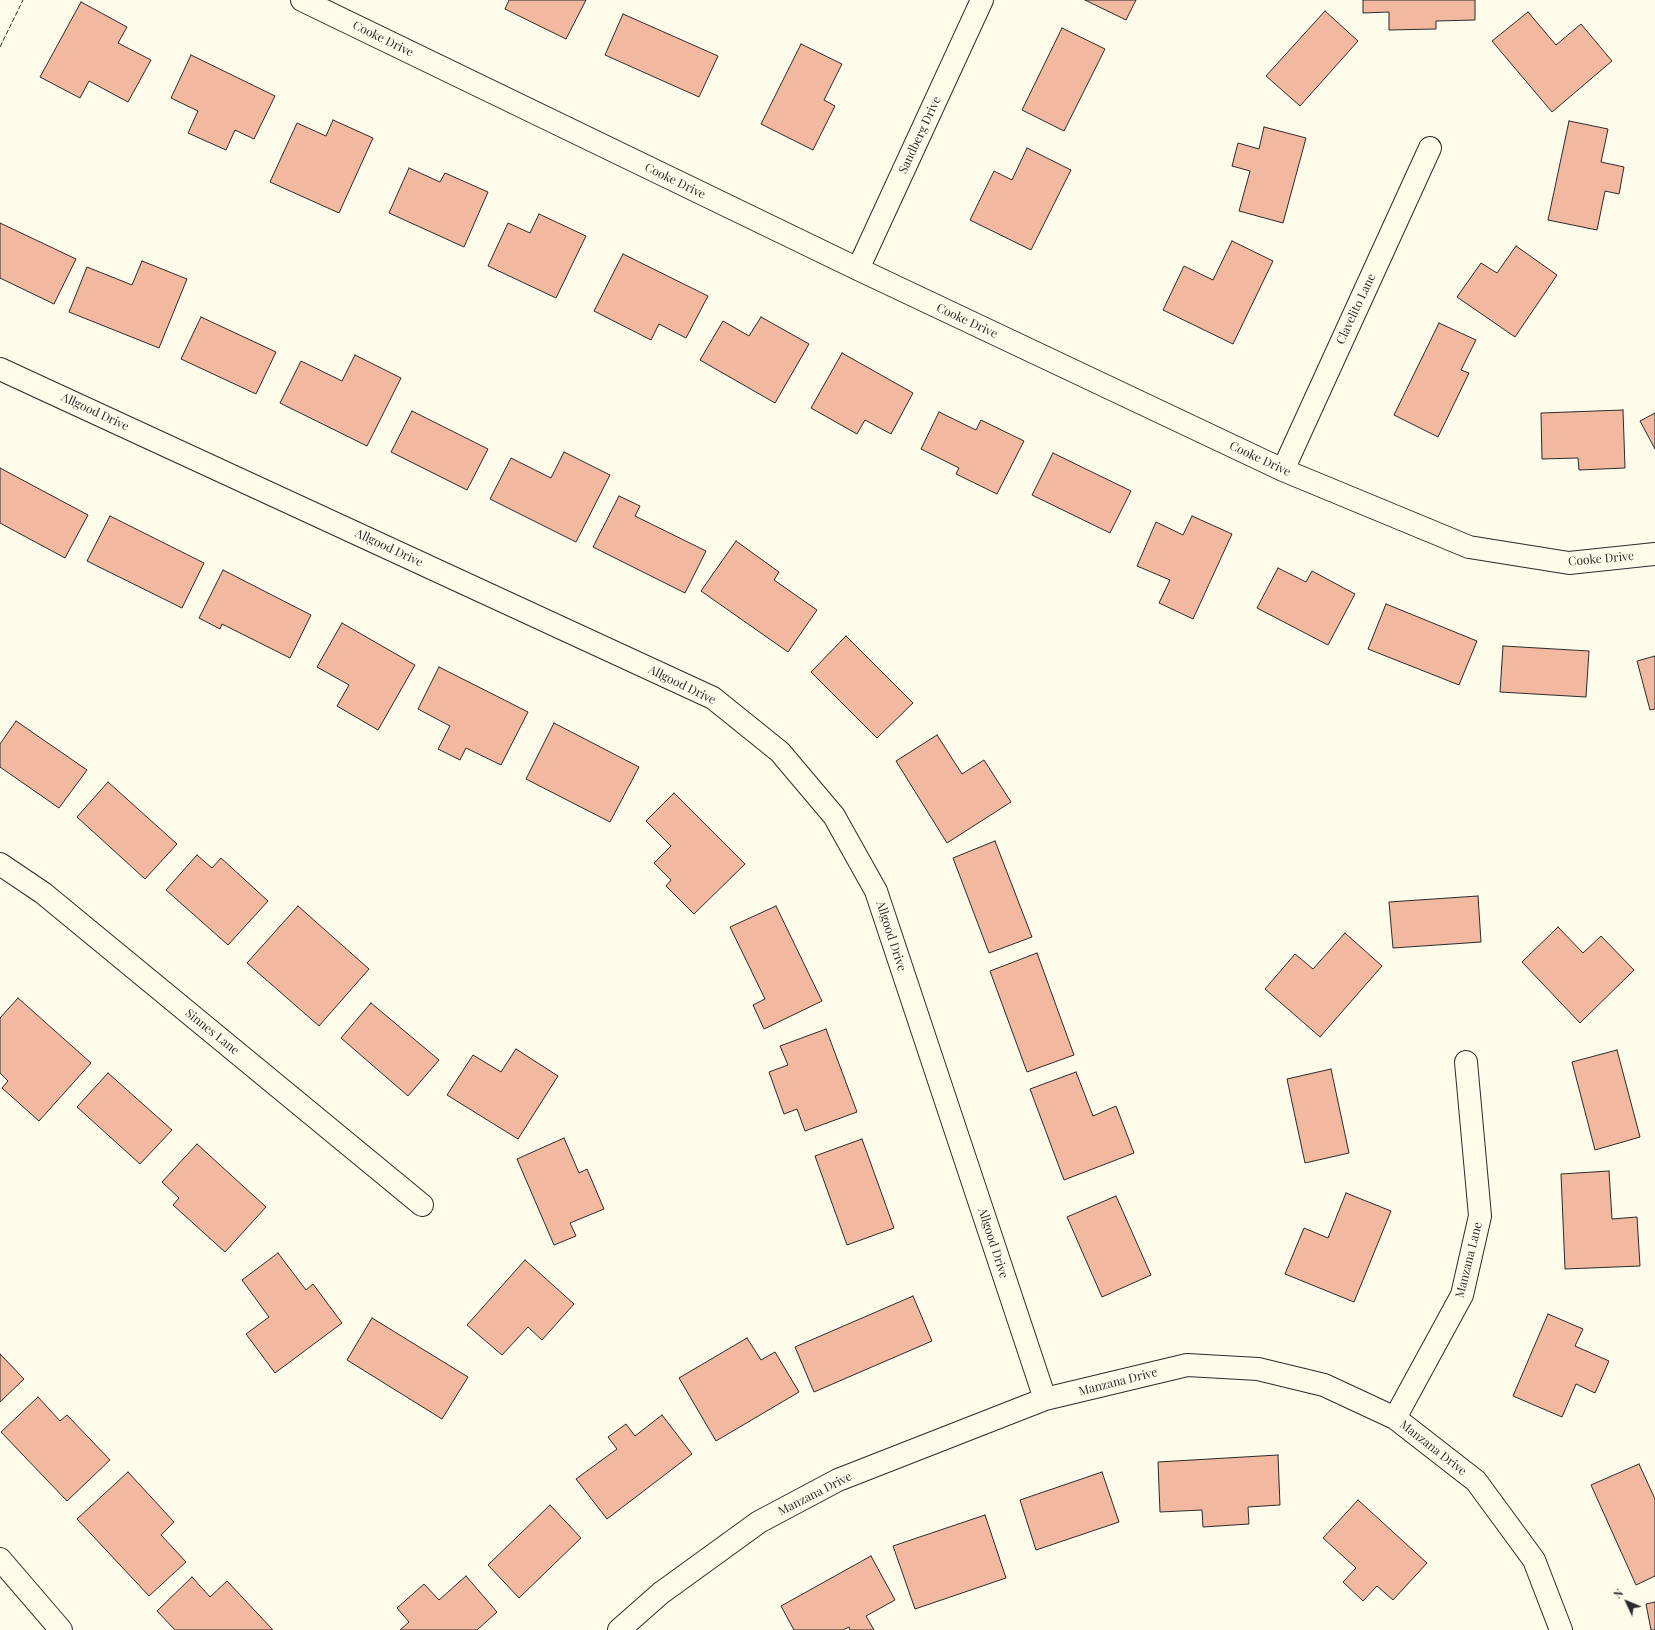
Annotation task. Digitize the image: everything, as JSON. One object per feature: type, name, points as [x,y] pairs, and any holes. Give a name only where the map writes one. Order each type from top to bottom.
[{"type":"street","name":"Cooke Drive","points":[[302,0],[858,269],[1283,470],[1469,547],[1569,563],[1655,554]]},
{"type":"street","name":"Sandberg Drive","points":[[858,269],[982,0]]},
{"type":"street","name":"Clavelito Lane","points":[[1283,470],[1430,148]]},
{"type":"street","name":"Allgood Drive","points":[[0,369],[713,698],[780,752],[834,816],[876,891],[1045,1399]]},
{"type":"street","name":"Sinnes Lane","points":[[0,864],[43,893],[422,1204]]},
{"type":"street","name":"Manzana Lane","points":[[1395,1418],[1462,1295],[1480,1216],[1466,1062]]},
{"type":"street","name":"Manzana Drive","points":[[620,1630],[661,1594],[766,1519],[838,1480],[1045,1399],[1187,1365],[1258,1369],[1324,1386],[1395,1418],[1476,1481],[1534,1560],[1561,1630]]},
{"type":"street","points":[[0,1559],[61,1630]]},
{"type":"building","points":[[509,0],[586,0],[566,39],[505,9]]},
{"type":"building","points":[[1085,0],[1136,0],[1126,20]]},
{"type":"building","points":[[1363,0],[1475,0],[1475,20],[1436,21],[1436,29],[1389,30],[1389,12],[1363,13]]},
{"type":"building","points":[[81,2],[127,27],[118,43],[151,60],[128,102],[89,81],[80,98],[40,77]]},
{"type":"building","points":[[1325,11],[1358,41],[1300,106],[1266,76]]},
{"type":"building","points":[[1528,12],[1556,45],[1581,24],[1612,61],[1552,112],[1492,41]]},
{"type":"building","points":[[623,14],[718,56],[699,97],[605,55]]},
{"type":"building","points":[[1062,28],[1105,49],[1064,131],[1022,110]]},
{"type":"building","points":[[801,44],[842,64],[824,100],[835,106],[813,150],[761,124]]},
{"type":"building","points":[[191,55],[275,96],[254,139],[235,130],[226,150],[188,133],[198,111],[171,98]]},
{"type":"building","points":[[333,120],[373,138],[339,213],[270,182],[297,123],[326,136]]},
{"type":"building","points":[[1569,121],[1608,129],[1601,162],[1624,167],[1619,194],[1605,191],[1597,230],[1548,220]]},
{"type":"building","points":[[1264,127],[1306,138],[1283,223],[1239,211],[1250,171],[1232,166],[1238,143],[1259,149]]},
{"type":"building","points":[[1027,148],[1071,170],[1031,250],[970,220],[994,171],[1012,180]]},
{"type":"building","points":[[409,168],[440,182],[445,173],[488,192],[464,247],[389,213]]},
{"type":"building","points":[[539,214],[586,236],[556,298],[488,266],[508,223],[530,233]]},
{"type":"building","points":[[0,223],[76,259],[54,304],[0,278]]},
{"type":"building","points":[[1232,241],[1273,261],[1233,344],[1163,310],[1184,266],[1213,280]]},
{"type":"building","points":[[1516,246],[1557,275],[1515,337],[1457,297],[1481,263],[1497,273]]},
{"type":"building","points":[[623,254],[708,296],[686,338],[659,324],[651,340],[594,311]]},
{"type":"building","points":[[142,261],[187,279],[159,348],[69,312],[87,267],[132,285]]},
{"type":"building","points":[[201,317],[276,352],[256,394],[181,359]]},
{"type":"building","points":[[761,317],[809,344],[775,403],[700,360],[723,321],[749,336]]},
{"type":"building","points":[[1439,323],[1476,340],[1461,370],[1469,373],[1438,437],[1394,415]]},
{"type":"building","points":[[842,353],[913,393],[891,434],[865,420],[857,434],[811,408]]},
{"type":"building","points":[[355,355],[401,378],[367,446],[280,403],[301,361],[342,381]]},
{"type":"building","points":[[1623,410],[1625,468],[1579,470],[1578,458],[1542,459],[1541,413]]},
{"type":"building","points":[[412,411],[488,449],[467,490],[391,452]]},
{"type":"building","points":[[939,412],[976,430],[981,420],[1024,441],[997,494],[956,474],[959,468],[921,449]]},
{"type":"building","points":[[1655,413],[1655,449],[1640,421]]},
{"type":"building","points":[[564,452],[610,475],[576,542],[490,499],[511,458],[551,478]]},
{"type":"building","points":[[1053,453],[1131,491],[1110,533],[1032,495]]},
{"type":"building","points":[[0,468],[88,515],[65,558],[0,523]]},
{"type":"building","points":[[619,496],[640,506],[635,516],[706,551],[685,593],[593,547]]},
{"type":"building","points":[[110,516],[204,563],[182,608],[87,561]]},
{"type":"building","points":[[1192,516],[1232,534],[1193,619],[1159,603],[1170,580],[1137,566],[1156,522],[1183,535]]},
{"type":"building","points":[[736,541],[779,572],[774,580],[817,610],[788,652],[701,591]]},
{"type":"building","points":[[1278,568],[1306,582],[1312,571],[1355,594],[1328,645],[1257,608]]},
{"type":"building","points":[[223,570],[311,615],[290,658],[222,624],[220,629],[199,618]]},
{"type":"building","points":[[1386,604],[1477,641],[1459,685],[1368,649]]},
{"type":"building","points":[[342,623],[415,665],[378,730],[337,706],[349,685],[317,667]]},
{"type":"building","points":[[846,636],[913,703],[877,738],[811,672]]},
{"type":"building","points":[[1503,646],[1589,651],[1586,697],[1500,692]]},
{"type":"building","points":[[1655,656],[1655,709],[1650,710],[1637,661]]},
{"type":"building","points":[[439,667],[528,712],[501,765],[466,748],[460,760],[438,749],[450,726],[418,709]]},
{"type":"building","points":[[16,721],[87,770],[59,808],[0,767],[0,744]]},
{"type":"building","points":[[554,723],[639,767],[610,822],[526,779]]},
{"type":"building","points":[[937,735],[962,774],[984,760],[1011,802],[947,843],[896,761]]},
{"type":"building","points":[[108,782],[177,844],[145,879],[77,817]]},
{"type":"building","points":[[674,793],[745,864],[694,914],[666,886],[671,880],[654,863],[671,846],[646,821]]},
{"type":"building","points":[[995,841],[1032,937],[989,953],[953,858]]},
{"type":"building","points":[[197,855],[212,868],[221,858],[268,901],[228,945],[166,890]]},
{"type":"building","points":[[1478,896],[1481,942],[1393,948],[1389,902]]},
{"type":"building","points":[[298,906],[369,969],[319,1026],[247,963]]},
{"type":"building","points":[[776,906],[822,1001],[764,1029],[753,1005],[765,999],[730,927]]},
{"type":"building","points":[[1558,927],[1583,953],[1601,936],[1634,970],[1580,1023],[1522,962]]},
{"type":"building","points":[[1345,933],[1382,966],[1320,1037],[1265,989],[1295,954],[1313,969]]},
{"type":"building","points":[[1037,953],[1074,1055],[1027,1072],[990,971]]},
{"type":"building","points":[[18,998],[91,1063],[39,1121],[2,1088],[8,1081],[0,1073],[0,1018]]},
{"type":"building","points":[[371,1003],[439,1060],[408,1096],[341,1038]]},
{"type":"building","points":[[826,1029],[857,1112],[805,1131],[797,1109],[784,1114],[769,1072],[788,1065],[780,1046]]},
{"type":"building","points":[[516,1049],[558,1076],[518,1139],[447,1095],[473,1055],[501,1072]]},
{"type":"building","points":[[1617,1050],[1640,1137],[1595,1150],[1572,1062]]},
{"type":"building","points":[[1331,1069],[1349,1153],[1305,1163],[1287,1079]]},
{"type":"building","points":[[1076,1072],[1093,1116],[1116,1106],[1134,1153],[1064,1180],[1030,1089]]},
{"type":"building","points":[[108,1073],[172,1130],[140,1164],[77,1107]]},
{"type":"building","points":[[564,1138],[579,1173],[587,1169],[604,1209],[570,1223],[576,1236],[554,1245],[517,1159]]},
{"type":"building","points":[[862,1139],[894,1228],[847,1245],[815,1156]]},
{"type":"building","points":[[197,1144],[266,1207],[225,1252],[173,1205],[179,1198],[162,1182]]},
{"type":"building","points":[[1609,1171],[1612,1219],[1637,1217],[1640,1266],[1565,1269],[1561,1174]]},
{"type":"building","points":[[1346,1193],[1391,1211],[1354,1302],[1285,1274],[1304,1228],[1328,1238]]},
{"type":"building","points":[[1116,1196],[1151,1275],[1102,1297],[1067,1217]]},
{"type":"building","points":[[278,1253],[306,1290],[313,1284],[342,1323],[275,1373],[246,1334],[269,1317],[242,1280]]},
{"type":"building","points":[[525,1260],[574,1304],[542,1340],[528,1327],[502,1355],[467,1325]]},
{"type":"building","points":[[913,1296],[932,1341],[814,1392],[795,1347]]},
{"type":"building","points":[[1548,1314],[1583,1329],[1575,1346],[1609,1361],[1595,1393],[1576,1384],[1562,1417],[1513,1396]]},
{"type":"building","points":[[372,1318],[468,1377],[442,1419],[347,1360]]},
{"type":"building","points":[[747,1338],[761,1360],[775,1352],[799,1392],[716,1441],[679,1378]]},
{"type":"building","points":[[0,1354],[24,1379],[0,1402]]},
{"type":"building","points":[[38,1397],[60,1421],[67,1415],[110,1460],[67,1501],[1,1432]]},
{"type":"building","points":[[662,1415],[692,1454],[607,1519],[576,1479],[617,1449],[608,1437],[626,1424],[635,1436]]},
{"type":"building","points":[[1278,1455],[1280,1505],[1248,1507],[1249,1524],[1203,1527],[1202,1510],[1160,1512],[1158,1462]]},
{"type":"building","points":[[1639,1464],[1655,1499],[1655,1576],[1636,1585],[1591,1485]]},
{"type":"building","points":[[128,1472],[174,1522],[161,1535],[186,1562],[149,1596],[77,1519]]},
{"type":"building","points":[[1102,1472],[1119,1522],[1036,1550],[1020,1500]]},
{"type":"building","points":[[1358,1500],[1427,1563],[1393,1600],[1377,1586],[1363,1601],[1343,1582],[1356,1568],[1323,1538]]},
{"type":"building","points":[[550,1505],[581,1538],[519,1598],[488,1565]]},
{"type":"building","points":[[985,1515],[1006,1578],[915,1609],[893,1546]]},
{"type":"building","points":[[871,1556],[895,1600],[866,1616],[874,1630],[850,1630],[849,1627],[843,1630],[794,1630],[781,1606]]},
{"type":"building","points":[[466,1576],[497,1612],[477,1630],[400,1630],[409,1622],[397,1608],[424,1584],[439,1600]]},
{"type":"building","points":[[192,1577],[210,1597],[227,1581],[273,1630],[175,1630],[157,1611]]},
{"type":"building","points":[[1655,1602],[1655,1630],[1651,1630],[1646,1604]]},
{"type":"fence","points":[[0,47],[23,0]]}]
